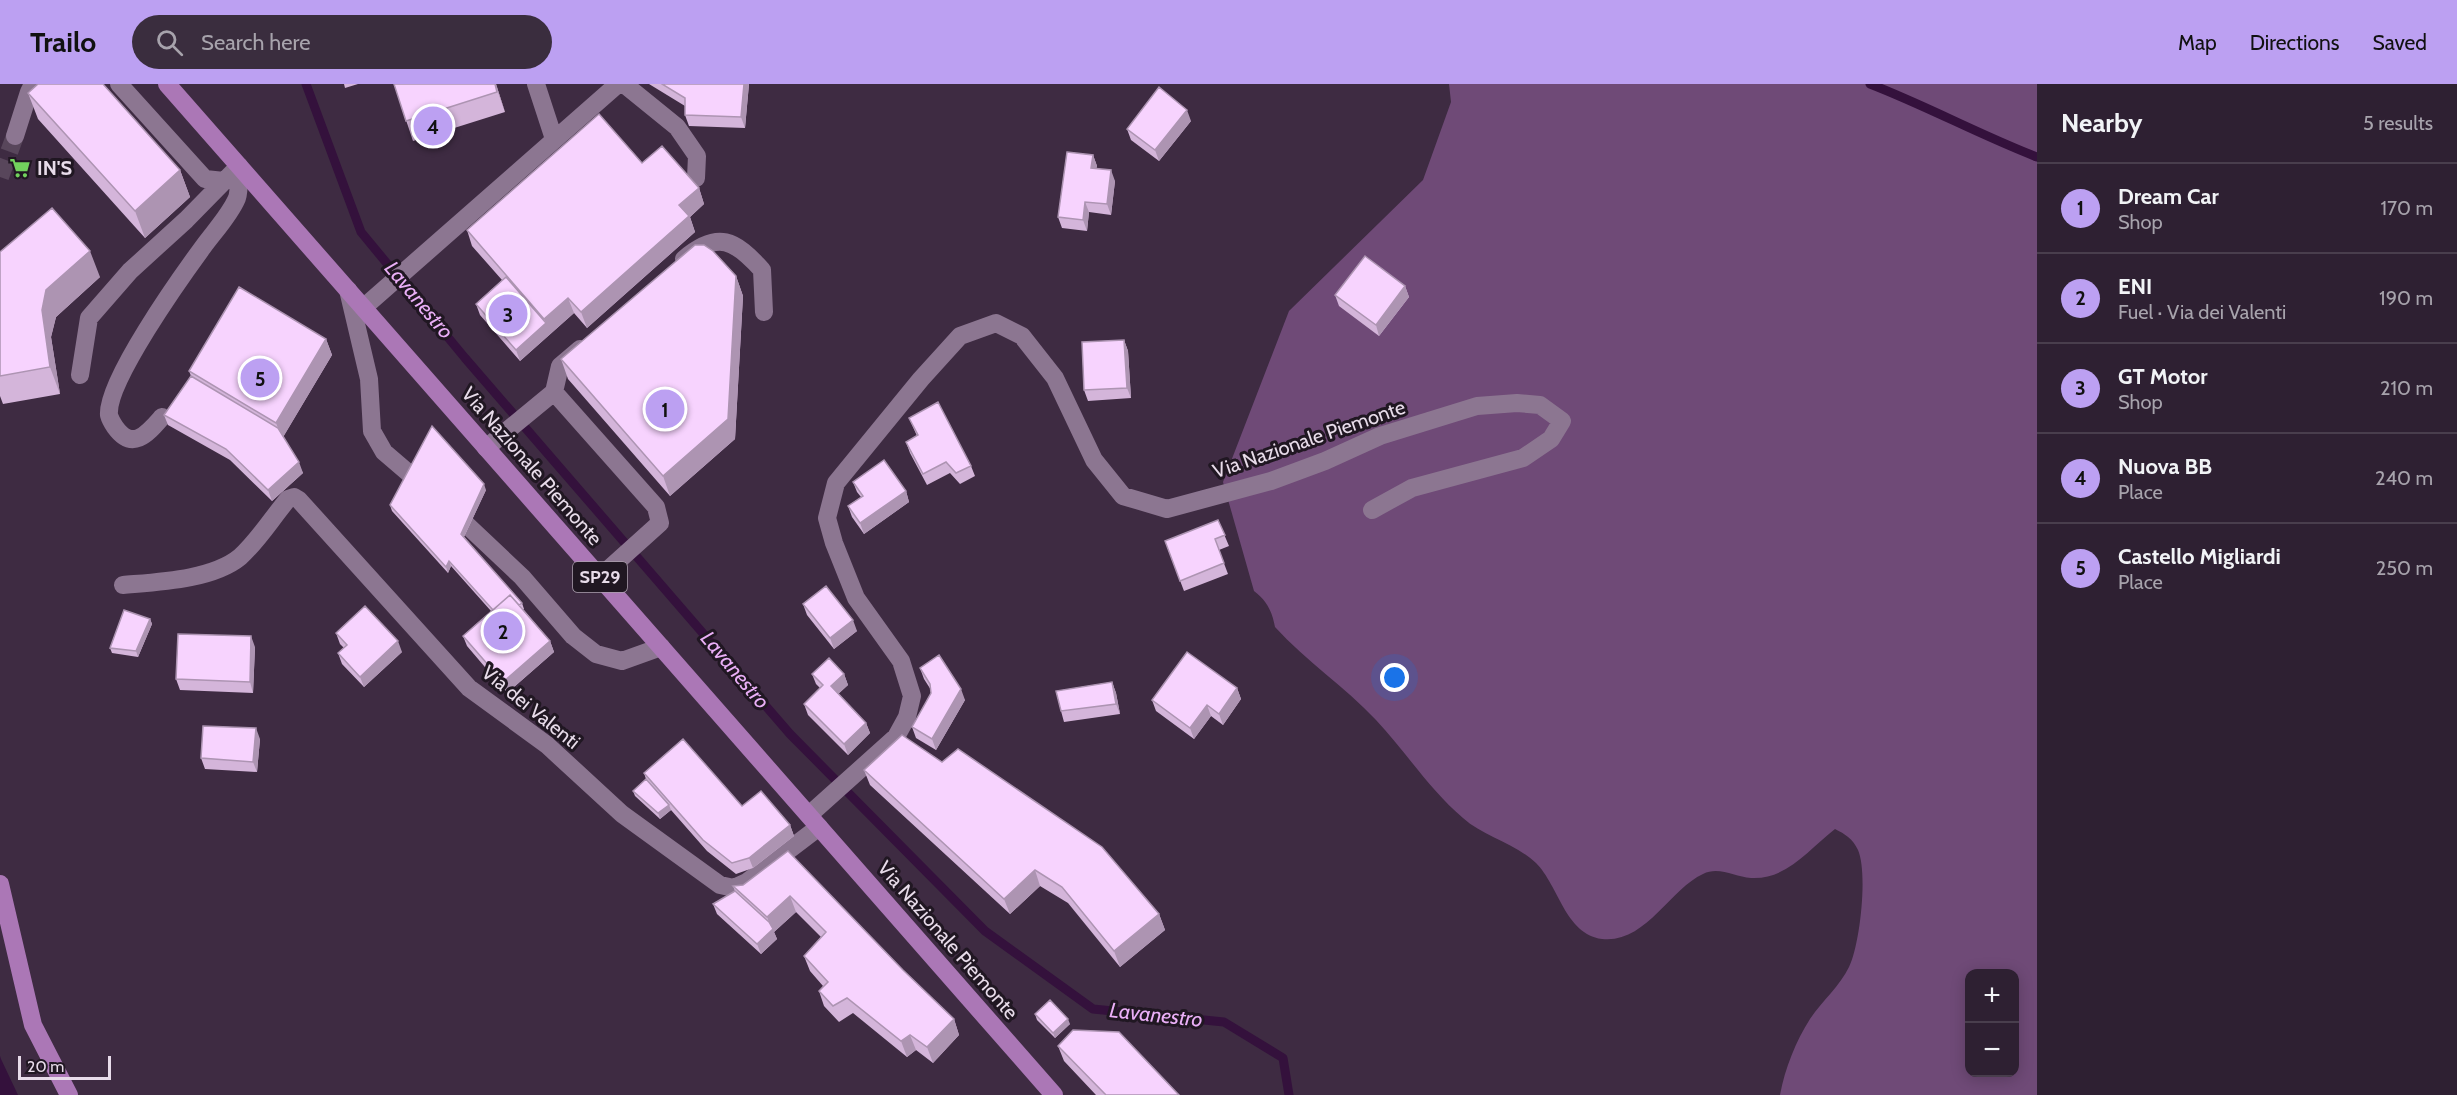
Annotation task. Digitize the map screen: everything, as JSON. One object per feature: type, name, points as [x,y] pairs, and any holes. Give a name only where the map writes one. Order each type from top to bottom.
[{"type":"main road","name":"Via Nazionale Piemonte","points":[[167,84],[1054,1095]]},
{"type":"main road","points":[[0,884],[33,1025],[69,1095]]},
{"type":"street","points":[[15,136],[33,84]]},
{"type":"street","points":[[119,84],[205,179],[224,181]]},
{"type":"street","points":[[536,84],[554,139]]},
{"type":"street","points":[[363,308],[618,84]]},
{"type":"street","points":[[624,84],[676,127],[698,156],[696,178]]},
{"type":"street","points":[[80,375],[89,318],[130,271],[156,249],[239,166]]},
{"type":"street","points":[[162,417],[146,435],[134,439],[122,435],[114,427],[109,417],[110,403],[139,343],[178,281],[237,197],[239,166]]},
{"type":"street","points":[[668,272],[695,249],[711,241],[726,240],[748,254],[762,270],[764,312]]},
{"type":"street","points":[[348,290],[369,379],[372,431],[384,452],[481,536],[522,577],[573,636],[596,654],[622,661],[661,647]]},
{"type":"street","name":"Via Nazionale Piemonte","points":[[814,821],[865,766],[896,737],[907,717],[912,696],[901,661],[856,598],[827,518],[836,483],[921,379],[960,336],[996,323],[1022,336],[1055,378],[1095,460],[1123,496],[1167,509],[1271,481],[1325,461],[1380,436],[1477,406],[1517,403],[1540,405],[1563,421],[1551,440],[1522,458],[1412,488],[1372,510]]},
{"type":"street","points":[[486,448],[554,392],[560,366],[596,335]]},
{"type":"street","points":[[554,392],[656,507],[660,523],[600,578]]},
{"type":"street","name":"Via dei Valenti","points":[[123,585],[165,581],[218,570],[240,557],[288,499],[294,497],[469,688],[547,745],[622,814],[720,885],[734,888],[747,882],[814,821]]},
{"type":"shaded area","points":[[1449,84],[2037,84],[2037,1095],[1780,1095],[1788,1065],[1800,1036],[1815,1012],[1845,974],[1853,957],[1861,909],[1862,875],[1858,850],[1848,837],[1835,829],[1797,862],[1776,874],[1751,878],[1715,871],[1703,874],[1691,881],[1644,925],[1631,933],[1617,938],[1602,939],[1589,935],[1571,919],[1536,863],[1519,850],[1471,825],[1463,818],[1428,783],[1376,720],[1275,627],[1268,607],[1254,591],[1223,482],[1289,311],[1423,180],[1451,102]]},
{"type":"shaded area","points":[[0,1056],[1,1059],[18,1095],[0,1095]]},
{"type":"building","points":[[38,84],[103,84],[180,170],[135,211],[28,93]]},
{"type":"building","points":[[394,84],[495,84],[497,92],[406,121]]},
{"type":"building","points":[[662,84],[744,84],[741,117],[685,115],[685,98]]},
{"type":"building","points":[[1159,87],[1187,110],[1155,150],[1127,129]]},
{"type":"building","points":[[599,114],[642,163],[662,146],[699,188],[679,205],[689,216],[581,312],[568,298],[544,319],[467,230]]},
{"type":"building","points":[[1067,152],[1093,155],[1091,168],[1111,170],[1107,204],[1085,202],[1083,220],[1058,217]]},
{"type":"building","points":[[52,208],[90,251],[46,290],[42,310],[50,367],[0,376],[0,252]]},
{"type":"building","points":[[695,245],[704,245],[713,251],[736,276],[728,419],[663,476],[561,359]]},
{"type":"building","points":[[1365,256],[1405,286],[1376,325],[1335,295]]},
{"type":"building","points":[[506,277],[546,323],[516,350],[476,304]]},
{"type":"building","points":[[239,287],[326,339],[276,423],[189,371]]},
{"type":"building","points":[[1124,340],[1127,388],[1084,390],[1082,342]]},
{"type":"building","points":[[191,376],[278,428],[299,462],[268,490],[226,449],[164,415]]},
{"type":"building","points":[[938,402],[971,466],[956,473],[946,462],[923,474],[906,442],[918,435],[909,418]]},
{"type":"building","points":[[432,426],[484,484],[461,534],[522,603],[519,605],[510,595],[493,610],[449,561],[446,567],[390,505]]},
{"type":"building","points":[[884,460],[906,491],[860,523],[848,506],[863,496],[853,482]]},
{"type":"building","points":[[1218,520],[1225,535],[1215,539],[1224,563],[1180,581],[1165,541]]},
{"type":"building","points":[[826,586],[853,620],[830,638],[803,604]]},
{"type":"building","points":[[510,595],[550,641],[503,682],[463,636]]},
{"type":"building","points":[[365,606],[398,641],[360,677],[338,653],[347,645],[336,633]]},
{"type":"building","points":[[124,610],[150,619],[136,651],[110,648]]},
{"type":"building","points":[[178,634],[251,636],[250,682],[176,679]]},
{"type":"building","points":[[1187,652],[1237,688],[1219,714],[1207,705],[1190,728],[1152,700]]},
{"type":"building","points":[[939,655],[961,689],[932,739],[912,727],[931,693],[930,684],[920,668]]},
{"type":"building","points":[[829,658],[844,674],[831,686],[866,723],[844,744],[804,704],[823,685],[812,674]]},
{"type":"building","points":[[1112,682],[1116,704],[1061,711],[1056,691]]},
{"type":"building","points":[[203,726],[256,728],[253,762],[201,758]]},
{"type":"building","points":[[902,735],[942,762],[958,749],[1102,847],[1159,914],[1114,951],[1062,887],[1035,870],[1004,899],[864,770]]},
{"type":"building","points":[[683,739],[742,806],[761,791],[790,825],[749,858],[732,863],[703,840],[644,773]]},
{"type":"building","points":[[646,779],[669,805],[658,813],[633,791]]},
{"type":"building","points":[[788,851],[903,970],[954,1019],[927,1047],[910,1035],[901,1041],[847,998],[833,1006],[819,991],[828,982],[804,956],[826,932],[790,896],[767,917],[733,886],[743,885]]},
{"type":"building","points":[[735,891],[769,922],[773,929],[757,944],[713,904]]},
{"type":"building","points":[[1050,1000],[1068,1019],[1053,1033],[1035,1014]]},
{"type":"building","points":[[1073,1030],[1119,1032],[1179,1095],[1106,1095],[1058,1046]]},
{"type":"waterway","name":"Lavanestro","points":[[306,84],[361,232],[465,358],[790,734],[985,931],[1093,1009],[1224,1022],[1283,1058],[1289,1095]]},
{"type":"waterway","points":[[1870,84],[2037,157]]},
{"type":"tunnel","points":[[0,177],[15,136]]},
{"type":"place","name":"Nuova BB","points":[[433,126]]},
{"type":"place","name":"IN'S","points":[[20,168]]},
{"type":"place","name":"GT Motor","points":[[508,314]]},
{"type":"place","name":"Castello Migliardi","points":[[260,378]]},
{"type":"place","name":"Dream Car","points":[[665,409]]},
{"type":"place","name":"ENI","points":[[503,631]]}]
